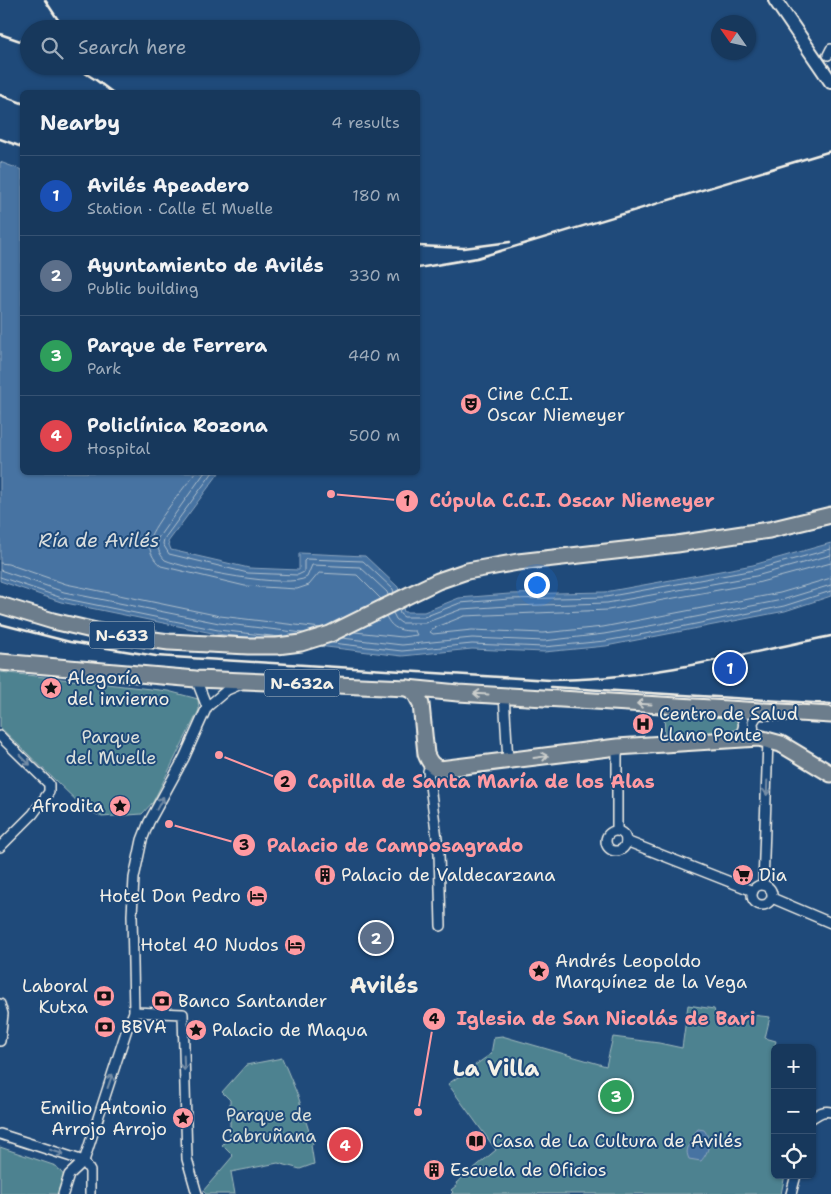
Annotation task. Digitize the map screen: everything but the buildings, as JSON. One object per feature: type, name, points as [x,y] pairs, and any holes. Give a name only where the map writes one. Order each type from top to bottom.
[{"type":"main road","points":[[774,0],[831,82]]},
{"type":"main road","points":[[677,544],[769,530],[831,515]]},
{"type":"main road","points":[[677,544],[697,545],[779,535],[812,529],[831,523]]},
{"type":"main road","name":"N-633","points":[[0,605],[53,621],[109,634],[170,642],[277,646],[301,643],[330,634],[413,593],[467,572],[494,566],[677,544]]},
{"type":"main road","name":"N-632a","points":[[0,662],[196,679],[407,688]]},
{"type":"main road","points":[[407,688],[458,693],[831,715]]},
{"type":"main road","points":[[407,688],[418,698],[422,714],[426,754],[432,765],[444,770],[617,747],[736,739],[764,739],[781,744],[831,774]]},
{"type":"main road","points":[[422,714],[433,699],[439,696],[458,693]]},
{"type":"street","points":[[196,679],[208,707]]},
{"type":"street","points":[[63,1194],[69,1175],[84,1160],[134,1012],[132,916],[134,878],[142,840],[208,707],[227,690],[251,680]]},
{"type":"street","points":[[504,695],[508,761]]},
{"type":"street","points":[[736,739],[742,733],[744,725],[743,718],[737,709]]},
{"type":"street","points":[[760,711],[752,722],[754,734],[764,739],[763,885]]},
{"type":"street","points":[[0,736],[49,784],[50,792],[0,847]]},
{"type":"street","points":[[617,747],[617,830]]},
{"type":"street","points":[[432,765],[428,771],[439,853],[441,926]]},
{"type":"street","points":[[617,830],[623,833],[626,841],[624,847],[614,850],[608,846],[606,839],[608,835],[617,830]]},
{"type":"street","points":[[626,841],[753,891]]},
{"type":"street","points":[[763,885],[771,889],[772,898],[766,904],[760,904],[754,899],[753,891],[756,887],[763,885]]},
{"type":"street","points":[[772,898],[831,923]]},
{"type":"street","points":[[0,1005],[3,1014],[0,1041]]},
{"type":"street","points":[[134,1012],[183,1014],[187,1158],[197,1194]]},
{"type":"street","points":[[816,1116],[826,1111],[831,1112]]},
{"type":"street","points":[[0,1134],[84,1160],[90,1171],[90,1194]]},
{"type":"street","points":[[791,1194],[795,1179]]},
{"type":"green space","name":"Parque del Muelle","points":[[0,672],[168,691],[198,699],[199,710],[153,802],[142,814],[102,817],[84,808],[0,727]]},
{"type":"green space","points":[[664,712],[731,716],[738,726],[733,732],[665,737]]},
{"type":"green space","points":[[688,1005],[714,1009],[717,1019],[728,1023],[738,1021],[743,1014],[770,1017],[765,1038],[776,1041],[775,1044],[771,1044],[771,1179],[784,1179],[781,1194],[451,1194],[453,1192],[451,1190],[457,1185],[456,1183],[496,1150],[448,1084],[491,1054],[494,1037],[502,1036],[606,1066],[613,1037],[682,1048]]},
{"type":"green space","name":"Parque de Cabruñana","points":[[282,1058],[298,1096],[313,1144],[311,1145],[314,1164],[300,1169],[278,1163],[231,1172],[235,1194],[206,1194],[203,1191],[233,1156],[222,1145],[230,1137],[230,1100],[222,1092],[246,1065]]},
{"type":"green space","points":[[0,1147],[56,1166],[65,1177],[60,1194],[0,1194]]},
{"type":"water","name":"Ría de Avilés","points":[[0,162],[20,169],[20,475],[218,475],[168,542],[171,550],[249,568],[299,570],[299,553],[365,556],[398,587],[404,612],[424,612],[459,598],[509,594],[605,592],[753,565],[831,543],[831,596],[785,611],[606,646],[544,652],[472,649],[402,656],[217,634],[61,602],[0,581]]},
{"type":"water","points":[[698,1129],[704,1130],[709,1142],[708,1150],[701,1161],[689,1159],[687,1153],[688,1147]]},
{"type":"railway","points":[[45,0],[58,20]]},
{"type":"railway","points":[[0,34],[20,41]]},
{"type":"railway","points":[[88,75],[109,90]]},
{"type":"railway","points":[[0,95],[20,102]]},
{"type":"railway","points":[[0,139],[20,146]]},
{"type":"railway","points":[[420,268],[477,258],[831,151]]},
{"type":"railway","points":[[420,246],[464,248],[510,242]]},
{"type":"railway","points":[[0,624],[70,642],[156,656],[550,680],[586,679],[656,671],[831,636]]},
{"type":"railway","points":[[551,687],[831,704]]},
{"type":"place","name":"Cine C.C.I. Oscar Niemeyer","points":[[471,404]]},
{"type":"place","name":"Cúpula C.C.I. Oscar Niemeyer","points":[[331,494]]},
{"type":"place","name":"Avilés Apeadero","points":[[730,668]]},
{"type":"place","name":"Alegoría del invierno","points":[[51,688]]},
{"type":"place","name":"Centro de Salud Llano Ponte","points":[[643,724]]},
{"type":"place","name":"Capilla de Santa María de los Alas","points":[[219,755]]},
{"type":"place","name":"Afrodita","points":[[120,806]]},
{"type":"place","name":"Palacio de Camposagrado","points":[[169,824]]},
{"type":"place","name":"Palacio de Valdecarzana","points":[[325,875]]},
{"type":"place","name":"Dia","points":[[743,875]]},
{"type":"place","name":"Hotel Don Pedro","points":[[257,896]]},
{"type":"place","name":"Ayuntamiento de Avilés","points":[[376,938]]},
{"type":"place","name":"Hotel 40 Nudos","points":[[295,945]]},
{"type":"place","name":"Andrés Leopoldo Marquínez de la Vega","points":[[539,971]]},
{"type":"place","name":"Laboral Kutxa","points":[[104,996]]},
{"type":"place","name":"Banco Santander","points":[[162,1001]]},
{"type":"place","name":"BBVA","points":[[105,1027]]},
{"type":"place","name":"Palacio de Maqua","points":[[196,1030]]},
{"type":"place","name":"Parque de Ferrera","points":[[616,1096]]},
{"type":"place","name":"Iglesia de San Nicolás de Bari","points":[[418,1112]]},
{"type":"place","name":"Emilio Antonio Arrojo Arrojo","points":[[183,1118]]},
{"type":"place","name":"Casa de La Cultura de Avilés","points":[[476,1141]]},
{"type":"place","name":"Policlínica Rozona","points":[[345,1145]]},
{"type":"place","name":"Escuela de Oficios","points":[[434,1170]]},
{"type":"district","name":"Avilés","points":[[384,985]]},
{"type":"district","name":"La Villa","points":[[496,1068]]}]
